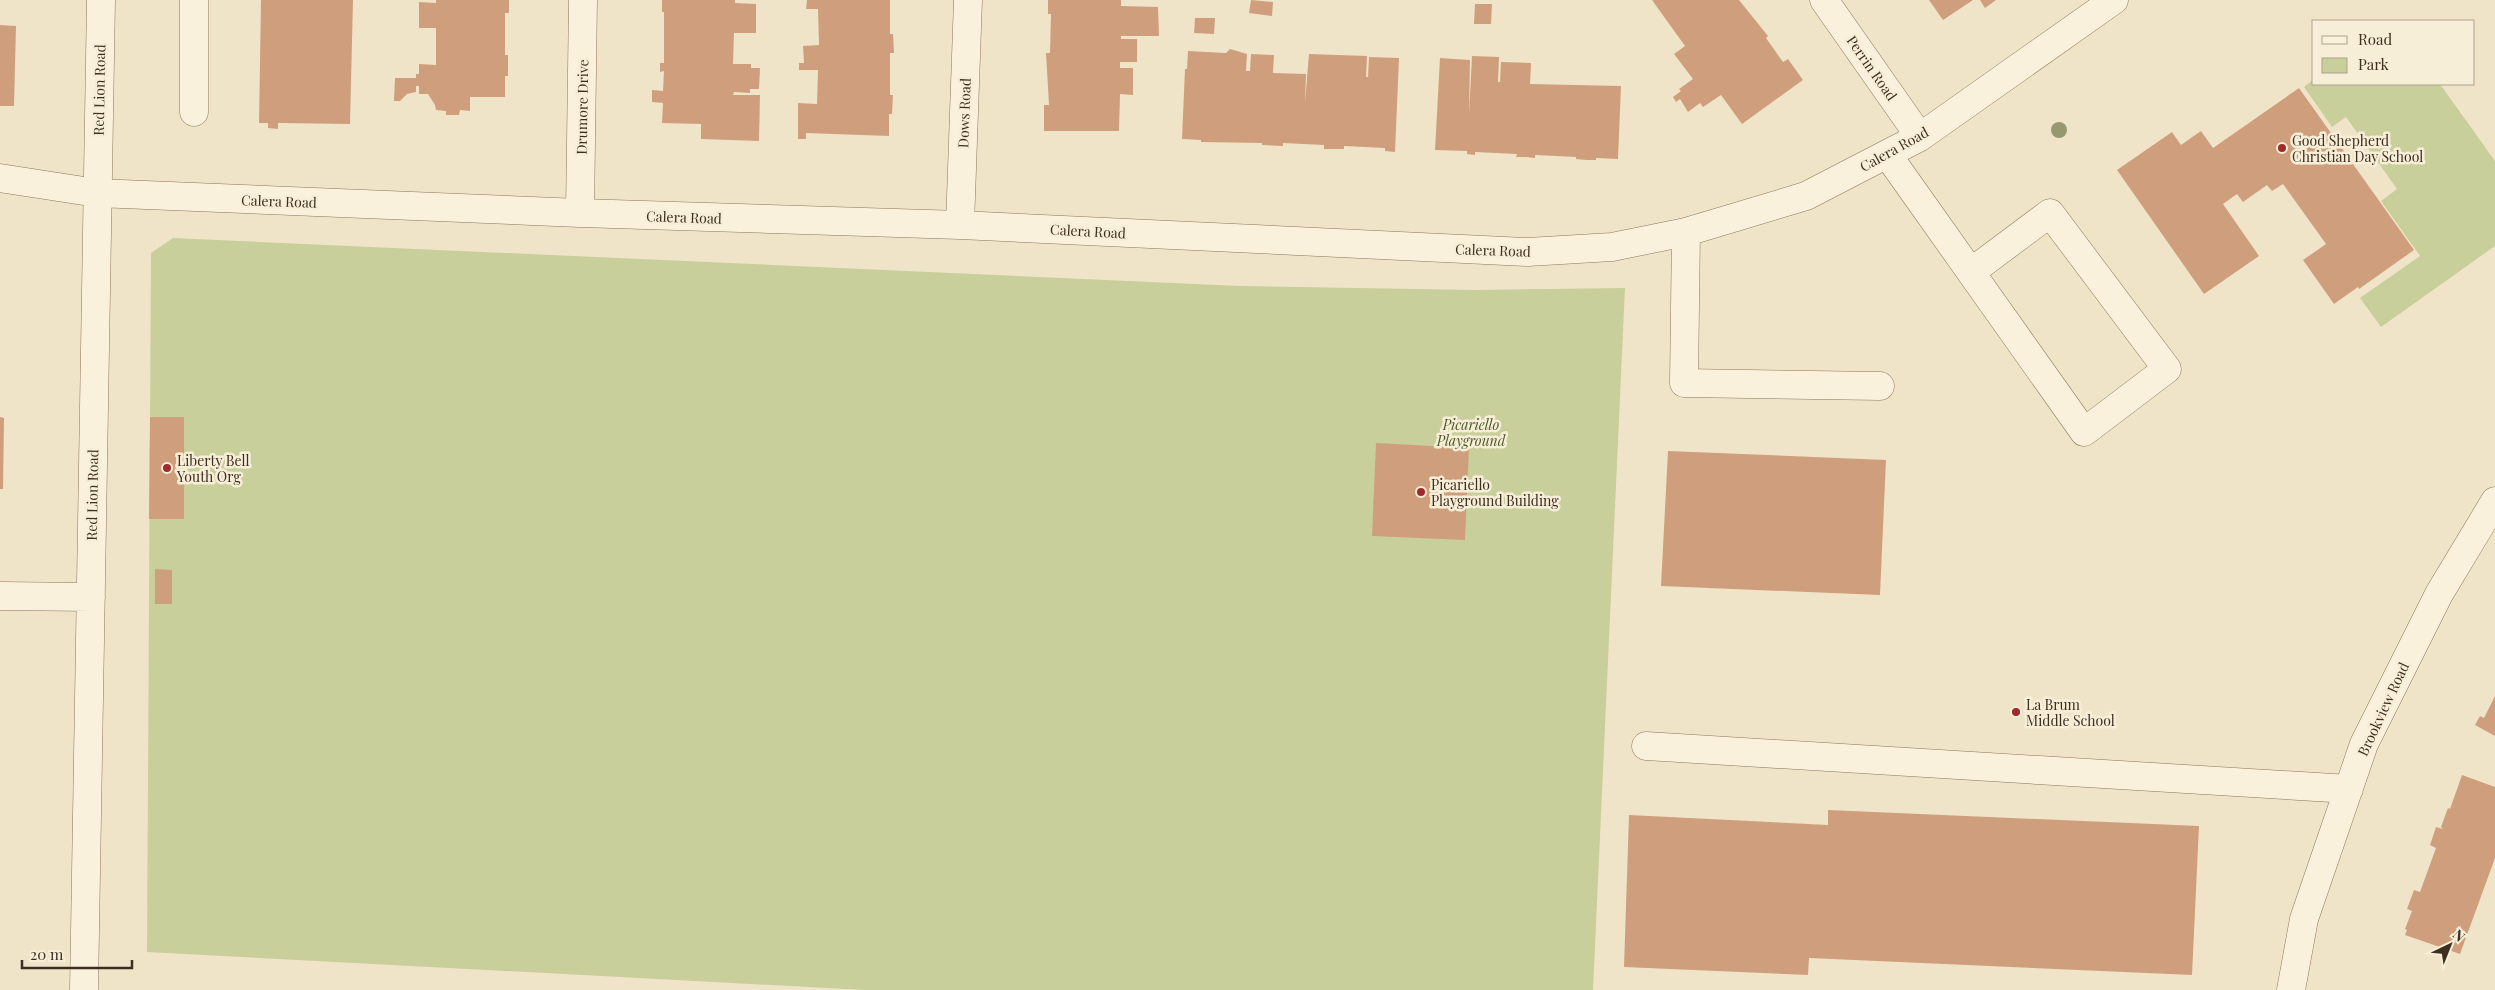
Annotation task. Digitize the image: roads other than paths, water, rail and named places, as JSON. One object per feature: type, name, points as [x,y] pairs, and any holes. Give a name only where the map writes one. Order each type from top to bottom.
[{"type":"street","name":"Red Lion Road","points":[[84,990],[101,0]]},
{"type":"street","points":[[194,0],[194,112]]},
{"type":"street","name":"Drumore Drive","points":[[580,213],[583,0]]},
{"type":"street","name":"Dows Road","points":[[960,225],[968,0]]},
{"type":"street","name":"Perrin Road","points":[[1824,0],[1920,137]]},
{"type":"street","name":"Calera Road","points":[[0,178],[97,193],[580,213],[960,225],[1528,252],[1612,247],[1686,232],[1806,196],[1920,137],[2114,0]]},
{"type":"street","points":[[1887,154],[2084,432],[2167,369],[2050,214],[1971,272]]},
{"type":"street","points":[[1686,232],[1684,384],[1880,386]]},
{"type":"street","name":"Brookview Road","points":[[2291,990],[2304,919],[2364,744],[2439,594],[2495,501]]},
{"type":"street","points":[[0,596],[90,597]]},
{"type":"street","points":[[1646,746],[2349,789]]},
{"type":"place","name":"Good Shepherd Christian Day School","points":[[2282,148]]},
{"type":"place","name":"Liberty Bell Youth Org","points":[[167,468]]},
{"type":"place","name":"Picariello Playground Building","points":[[1421,492]]},
{"type":"place","name":"La Brum Middle School","points":[[2016,712]]},
{"type":"park label","name":"Picariello Playground","points":[[1471,432]]}]
